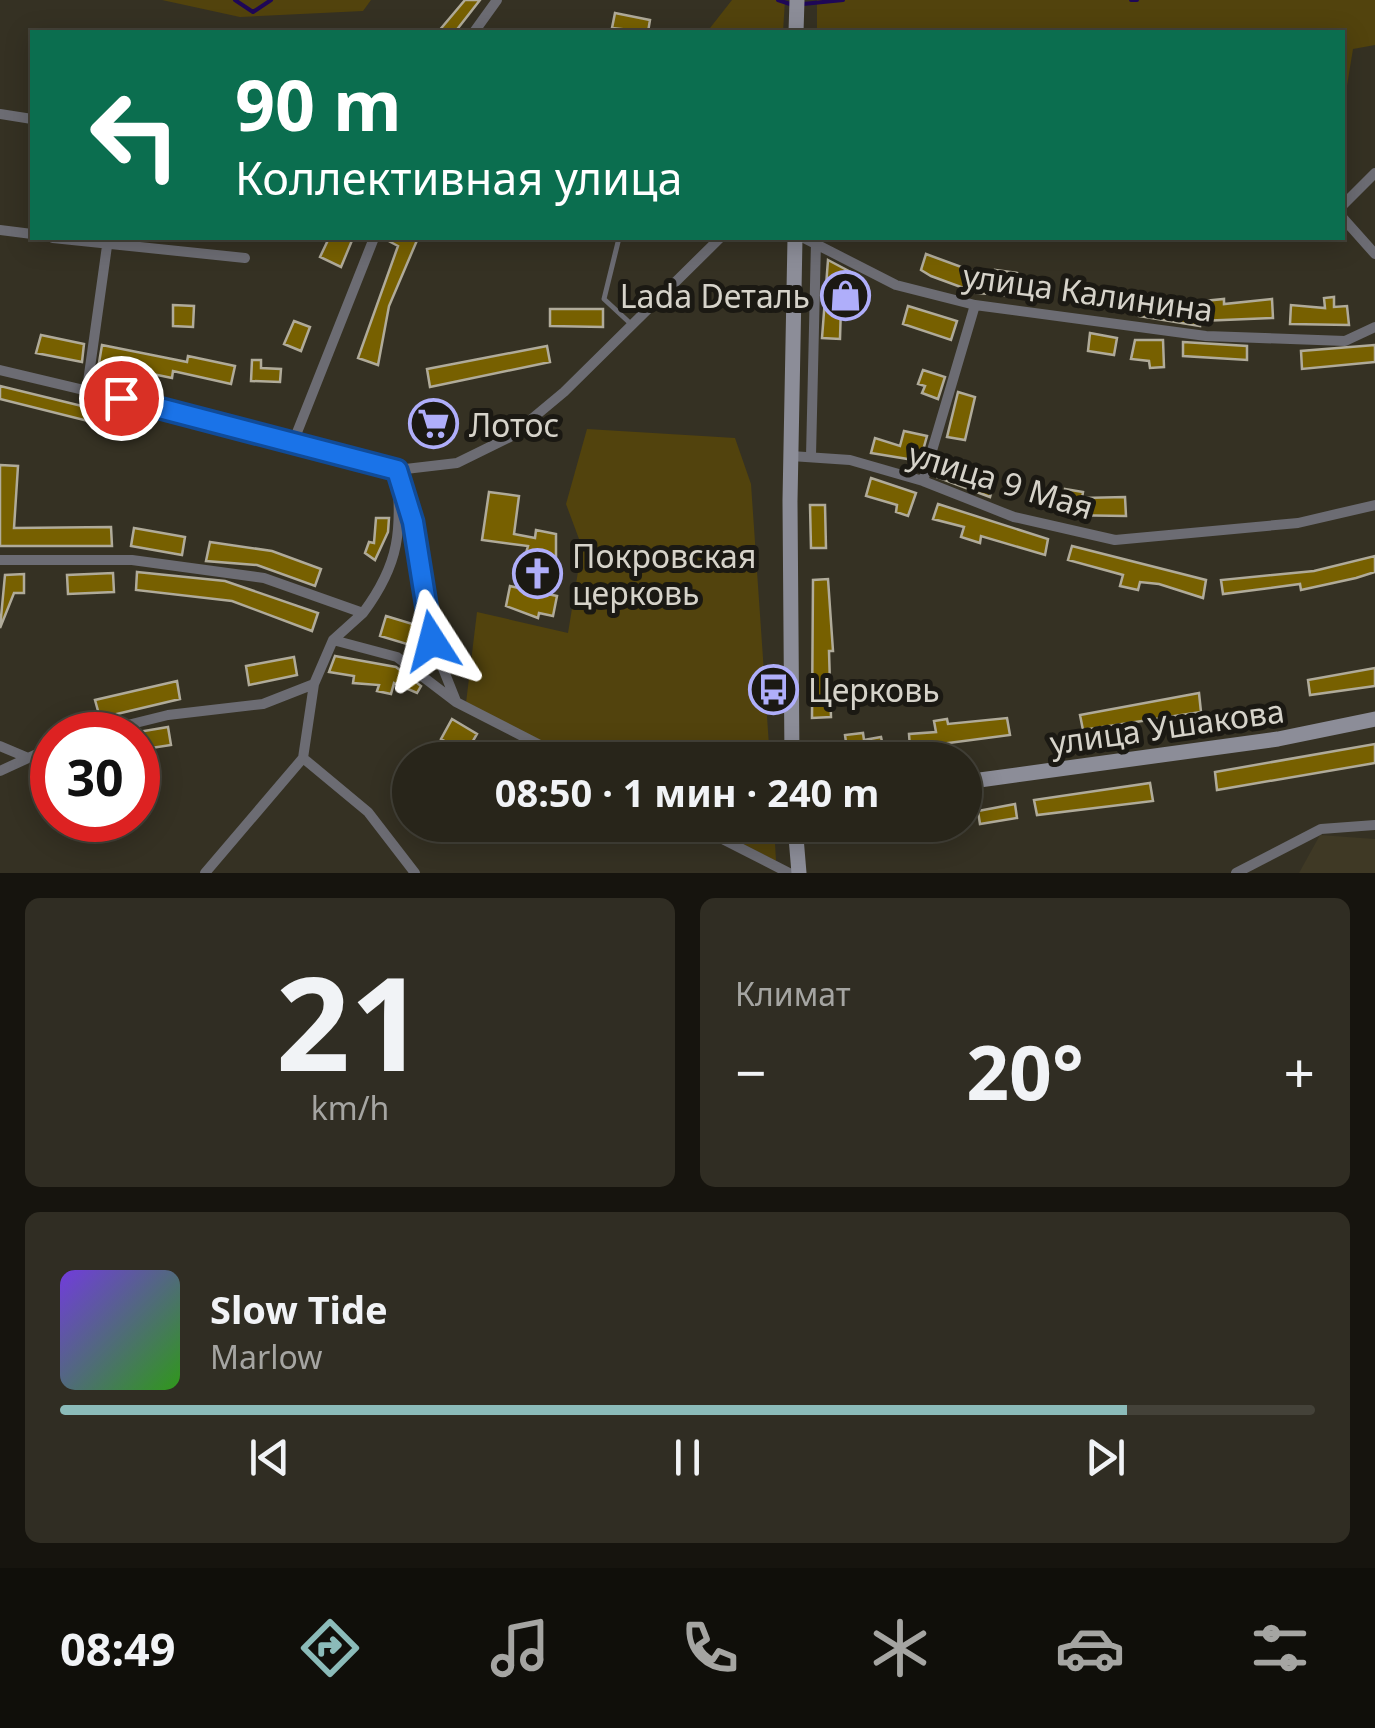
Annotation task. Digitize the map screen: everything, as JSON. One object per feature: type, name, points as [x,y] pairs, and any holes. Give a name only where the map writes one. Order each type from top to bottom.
[{"type":"main road","points":[[796,30],[797,0]]},
{"type":"main road","points":[[792,742],[790,456],[794,240]]},
{"type":"main road","name":"улица Ушакова","points":[[982,780],[1278,739],[1375,719]]},
{"type":"main road","points":[[796,842],[799,873]]},
{"type":"street","points":[[475,30],[497,0]]},
{"type":"street","points":[[0,114],[30,119]]},
{"type":"street","points":[[1345,203],[1375,173]]},
{"type":"street","points":[[1345,220],[1375,254]]},
{"type":"street","points":[[0,230],[30,234]]},
{"type":"street","points":[[66,240],[245,258]]},
{"type":"street","points":[[294,440],[373,240]]},
{"type":"street","points":[[0,370],[294,440],[397,470],[458,463],[510,437],[564,392],[718,240]]},
{"type":"street","name":"улица Калинина","points":[[810,240],[896,285],[975,305],[1206,336],[1345,342],[1375,327]]},
{"type":"street","points":[[811,456],[816,242]]},
{"type":"street","points":[[86,389],[108,246]]},
{"type":"street","points":[[923,481],[975,305]]},
{"type":"street","name":"улица 9 Мая","points":[[790,456],[850,460],[923,481],[1014,518],[1115,540],[1298,523],[1375,505]]},
{"type":"street","points":[[206,873],[303,758],[314,684],[333,640],[364,612],[388,579],[401,527],[397,470]]},
{"type":"street","points":[[397,470],[413,522],[432,641],[456,702]]},
{"type":"street","points":[[0,560],[132,560],[264,578],[364,612]]},
{"type":"street","points":[[333,640],[397,657],[456,702],[533,742]]},
{"type":"street","points":[[160,716],[263,704],[314,684]]},
{"type":"street","points":[[0,746],[26,757]]},
{"type":"street","points":[[0,771],[30,755]]},
{"type":"street","points":[[303,758],[368,812],[415,873]]},
{"type":"street","points":[[1236,873],[1321,829],[1375,825]]},
{"type":"street","points":[[728,842],[788,873]]},
{"type":"lane","points":[[618,240],[604,298],[632,324]]},
{"type":"shaded area","points":[[162,0],[371,0],[363,11],[240,17]]},
{"type":"shaded area","points":[[732,0],[785,0],[783,30],[710,28]]},
{"type":"shaded area","points":[[817,0],[1375,0],[1375,45],[1353,49],[1345,98],[1345,30],[817,30]]},
{"type":"shaded area","points":[[587,429],[735,438],[751,484],[769,742],[543,742],[466,703],[477,612],[568,633],[582,547],[566,504]]},
{"type":"shaded area","points":[[1320,835],[1375,839],[1375,873],[1299,873]]},
{"type":"shaded area","points":[[739,842],[775,842],[776,861]]},
{"type":"building","points":[[465,0],[480,0],[457,30],[440,30]]},
{"type":"building","points":[[615,13],[650,20],[648,30],[612,28]]},
{"type":"building","points":[[328,240],[352,240],[341,267],[320,257]]},
{"type":"building","points":[[387,240],[417,240],[389,306],[378,365],[358,358],[398,246]]},
{"type":"building","points":[[926,254],[994,279],[995,270],[1017,273],[1013,296],[977,293],[931,276],[921,270]]},
{"type":"building","points":[[828,260],[858,276],[850,309],[841,306],[840,339],[822,338]]},
{"type":"building","points":[[1334,297],[1334,307],[1347,306],[1349,325],[1290,324],[1291,305],[1325,308],[1324,298]]},
{"type":"building","points":[[1224,299],[1224,304],[1272,299],[1273,318],[1200,321],[1200,326],[1139,316],[1142,300],[1174,304]]},
{"type":"building","points":[[173,305],[194,306],[193,327],[173,326]]},
{"type":"building","points":[[908,306],[957,321],[951,340],[903,324]]},
{"type":"building","points":[[550,309],[603,309],[603,327],[550,326]]},
{"type":"building","points":[[294,321],[310,327],[301,351],[284,344]]},
{"type":"building","points":[[1090,333],[1117,338],[1114,355],[1088,351]]},
{"type":"building","points":[[41,335],[84,344],[82,362],[36,353]]},
{"type":"building","points":[[1135,340],[1163,340],[1164,367],[1150,368],[1149,361],[1131,359]]},
{"type":"building","points":[[1183,342],[1247,346],[1247,360],[1183,356]]},
{"type":"building","points":[[102,345],[187,362],[188,356],[235,366],[231,384],[173,371],[172,378],[99,363]]},
{"type":"building","points":[[1375,345],[1375,362],[1302,369],[1301,351]]},
{"type":"building","points":[[547,346],[550,362],[430,387],[427,369]]},
{"type":"building","points":[[252,360],[261,360],[261,368],[281,369],[280,382],[251,381]]},
{"type":"building","points":[[923,370],[945,377],[938,399],[922,393],[925,386],[918,384]]},
{"type":"building","points":[[0,386],[135,419],[132,432],[0,399]]},
{"type":"building","points":[[958,392],[975,397],[965,440],[947,437]]},
{"type":"building","points":[[904,431],[927,436],[920,461],[871,453],[875,438],[900,446]]},
{"type":"building","points":[[938,461],[995,479],[990,497],[934,476]]},
{"type":"building","points":[[0,465],[18,466],[14,528],[111,527],[112,546],[0,546]]},
{"type":"building","points":[[871,478],[916,493],[908,516],[896,512],[897,505],[866,496]]},
{"type":"building","points":[[1065,489],[1083,492],[1082,498],[1125,497],[1126,516],[1061,515]]},
{"type":"building","points":[[489,492],[519,496],[514,534],[535,538],[536,530],[556,534],[556,559],[551,558],[543,593],[557,596],[553,616],[539,613],[538,618],[506,606],[510,586],[523,589],[531,554],[526,553],[528,546],[482,540]]},
{"type":"building","points":[[938,504],[1048,539],[1045,555],[981,536],[980,543],[961,537],[964,527],[933,519]]},
{"type":"building","points":[[810,505],[825,505],[826,548],[811,548]]},
{"type":"building","points":[[376,518],[389,518],[388,532],[375,560],[365,553],[369,542],[374,543]]},
{"type":"building","points":[[134,528],[185,537],[182,555],[131,546]]},
{"type":"building","points":[[210,542],[272,551],[321,569],[315,586],[257,565],[206,561]]},
{"type":"building","points":[[1072,546],[1206,580],[1203,598],[1159,584],[1140,582],[1138,590],[1120,586],[1123,575],[1068,560]]},
{"type":"building","points":[[1375,556],[1375,572],[1356,578],[1301,590],[1300,584],[1223,594],[1221,580],[1314,571]]},
{"type":"building","points":[[137,572],[225,581],[318,613],[312,631],[232,601],[136,590]]},
{"type":"building","points":[[113,573],[114,592],[68,594],[67,575]]},
{"type":"building","points":[[24,574],[24,593],[14,593],[0,628],[5,575]]},
{"type":"building","points":[[828,579],[833,651],[829,651],[831,717],[812,718],[813,580]]},
{"type":"building","points":[[386,616],[416,625],[410,645],[380,636]]},
{"type":"building","points":[[335,656],[396,667],[421,686],[417,693],[394,683],[391,694],[377,691],[379,685],[353,683],[354,676],[329,672]]},
{"type":"building","points":[[294,657],[297,675],[249,685],[246,666]]},
{"type":"building","points":[[1375,668],[1375,686],[1310,695],[1308,680]]},
{"type":"building","points":[[177,681],[180,699],[125,712],[98,712],[95,700]]},
{"type":"building","points":[[1199,693],[1201,712],[1083,730],[1080,715]]},
{"type":"building","points":[[1007,718],[1010,735],[956,742],[910,742],[909,734],[936,732],[934,721],[947,719],[948,724]]},
{"type":"building","points":[[452,719],[477,734],[472,742],[441,739]]},
{"type":"building","points":[[168,727],[171,745],[160,747],[160,728]]},
{"type":"building","points":[[863,733],[864,740],[881,737],[882,742],[846,742],[845,735]]},
{"type":"building","points":[[1375,744],[1375,763],[1217,790],[1215,772]]},
{"type":"building","points":[[1150,783],[1153,801],[1037,815],[1034,800]]},
{"type":"building","points":[[1015,804],[1017,818],[982,824],[982,810]]},
{"type":"waterway","points":[[235,0],[253,12],[271,0]]},
{"type":"waterway","points":[[778,0],[793,5]]},
{"type":"waterway","points":[[803,4],[843,0]]},
{"type":"waterway","points":[[1131,0],[1137,0]]},
{"type":"place","name":"Lada Dеталь","points":[[845,295]]},
{"type":"place","name":"Лотос","points":[[434,424]]},
{"type":"place","name":"Покровская церковь","points":[[537,573]]},
{"type":"place","name":"Церковь","points":[[773,689]]},
{"type":"route","points":[[121,398],[294,440],[397,470],[413,522],[432,641]]}]
